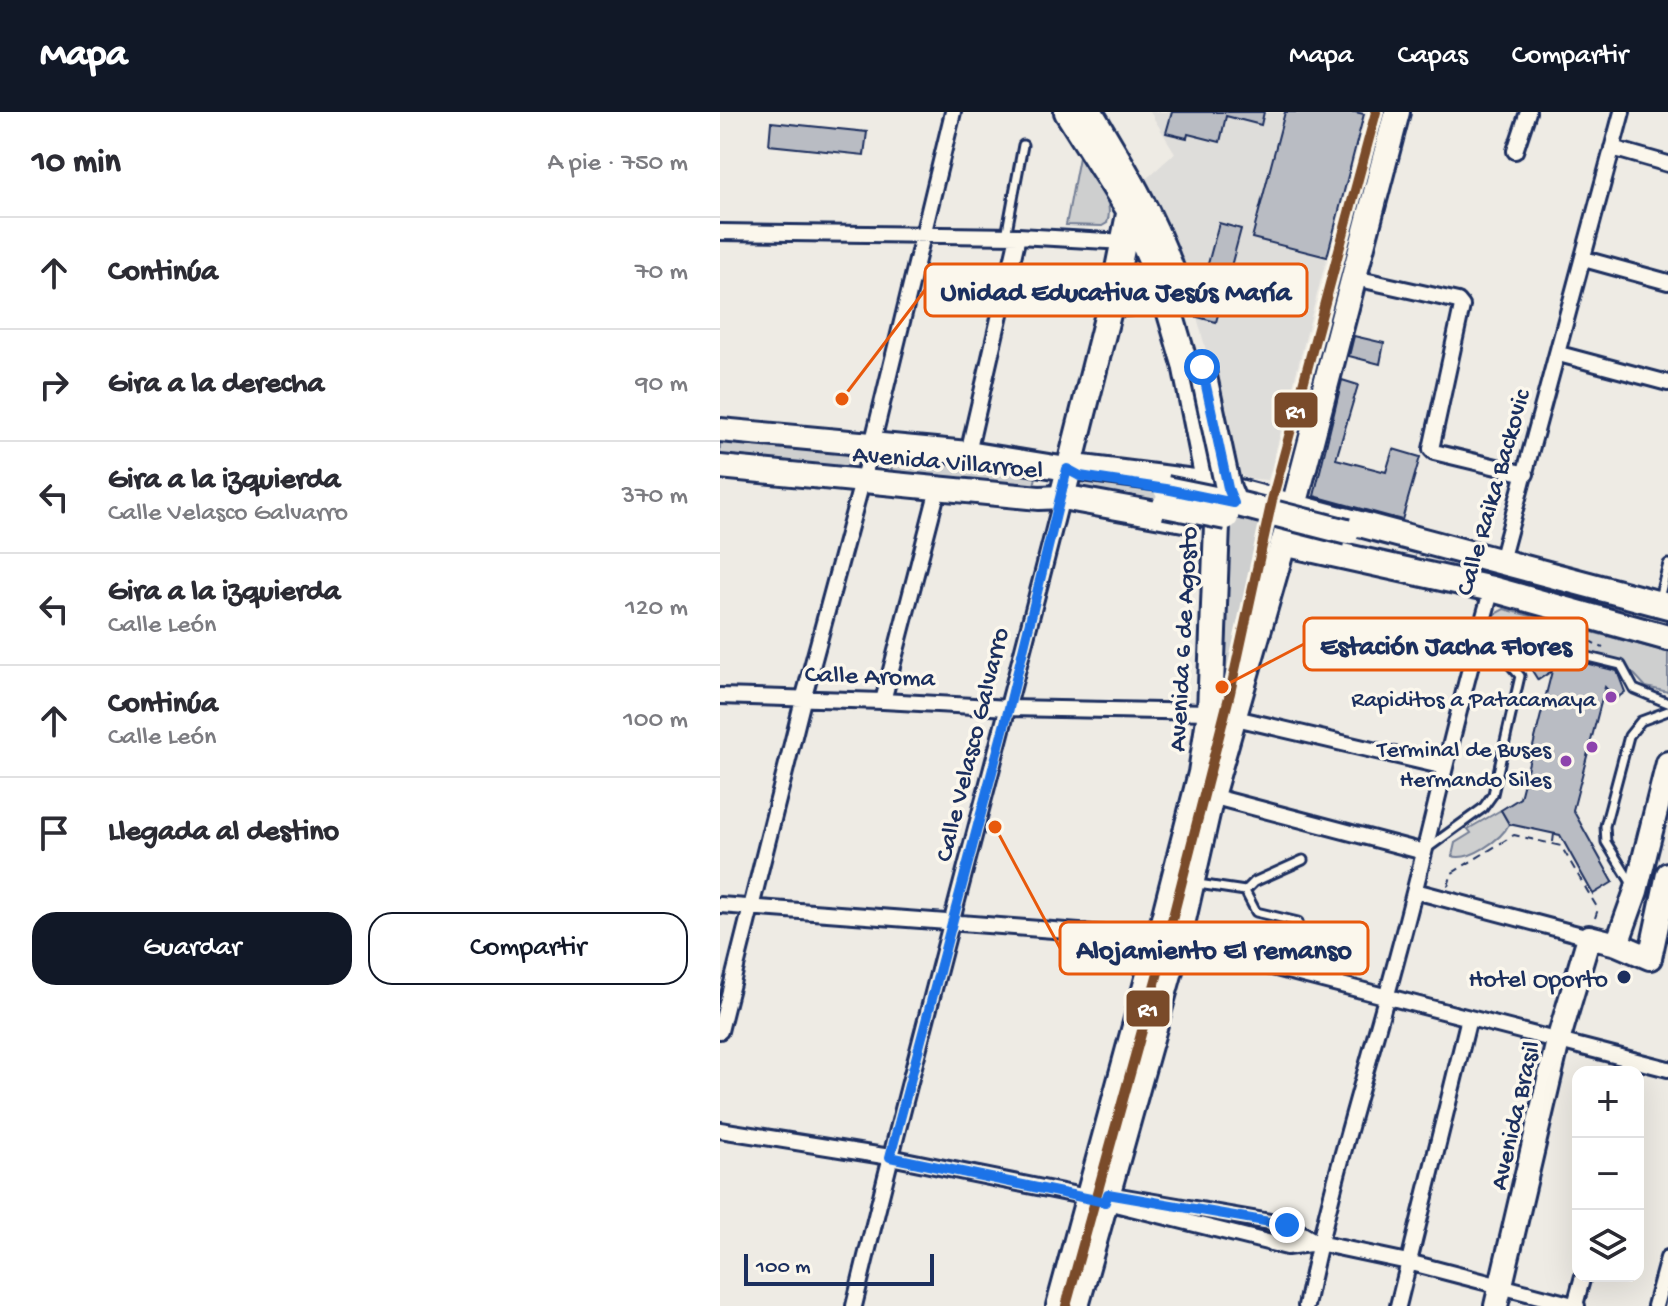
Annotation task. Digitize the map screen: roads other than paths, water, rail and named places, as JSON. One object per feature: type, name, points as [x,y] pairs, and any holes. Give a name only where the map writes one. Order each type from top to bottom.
[{"type":"main road","points":[[1067,112],[1163,245],[1202,367],[1228,488],[1219,504]]},
{"type":"main road","points":[[1090,112],[1135,205],[1162,286],[1185,364],[1219,504]]},
{"type":"main road","name":"Avenida 6 de Agosto","points":[[1169,940],[1191,883],[1211,796],[1294,506],[1397,112]]},
{"type":"main road","name":"Calle Velasco Galvarro","points":[[1062,497],[1135,205]]},
{"type":"main road","name":"Avenida Villarroel","points":[[720,430],[968,453],[1067,469],[1083,468],[1219,504]]},
{"type":"main road","name":"Avenida Villarroel","points":[[720,467],[1039,498],[1219,504]]},
{"type":"main road","points":[[1067,469],[1080,476],[1344,539],[1467,563],[1501,561]]},
{"type":"main road","name":"Avenida Villarroel","points":[[1219,504],[1216,496],[1239,492],[1663,605]]},
{"type":"main road","points":[[1062,497],[1166,497],[1219,504],[1344,539],[1492,589]]},
{"type":"main road","name":"Avenida 6 de Agosto","points":[[1076,1306],[1100,1197],[1169,940],[1201,773],[1210,712],[1219,504]]},
{"type":"main road","points":[[1283,543],[1492,589],[1668,638]]},
{"type":"main road","name":"Calle Raika Backovic","points":[[1492,589],[1501,561]]},
{"type":"main road","points":[[1617,944],[1636,891],[1668,763]]},
{"type":"main road","points":[[1589,937],[1659,960],[1661,898],[1668,874]]},
{"type":"main road","name":"Avenida Brasil","points":[[1499,1296],[1558,1041],[1589,937]]},
{"type":"main road","name":"Avenida 6 de Agosto","points":[[1059,1306],[1100,1197]]},
{"type":"street","points":[[720,1031],[803,700],[872,445],[953,112]]},
{"type":"street","points":[[1515,151],[1528,112]]},
{"type":"street","name":"Calle Raika Backovic","points":[[1501,561],[1622,112]]},
{"type":"street","points":[[1612,148],[1668,164]]},
{"type":"street","points":[[720,232],[1012,236],[1125,242]]},
{"type":"street","points":[[968,453],[1012,236]]},
{"type":"street","points":[[1584,259],[1668,282]]},
{"type":"street","points":[[1355,278],[1458,301],[1462,306],[1431,449],[1526,474]]},
{"type":"street","points":[[1559,354],[1668,383]]},
{"type":"street","points":[[883,701],[938,489]]},
{"type":"street","name":"Calle Velasco Galvarro","points":[[854,1306],[1062,497]]},
{"type":"street","name":"Calle Raika Backovic","points":[[1306,1306],[1318,1243],[1387,997],[1473,652],[1492,589]]},
{"type":"street","name":"Calle Aroma","points":[[720,696],[1009,708],[1210,712],[1445,767]]},
{"type":"street","points":[[1211,796],[1424,852]]},
{"type":"street","points":[[1415,891],[1589,937]]},
{"type":"street","points":[[720,905],[1169,940],[1558,1041],[1636,1066]]},
{"type":"street","points":[[1398,1306],[1469,1018]]},
{"type":"street","points":[[1644,1067],[1668,1069]]},
{"type":"street","points":[[720,1130],[890,1157],[1100,1197],[1287,1225],[1318,1243],[1408,1262],[1499,1296],[1576,1306],[1582,1282]]},
{"type":"street","points":[[1100,1197],[1287,1247],[1318,1243]]},
{"type":"street","points":[[1655,1306],[1668,1258]]},
{"type":"lane","points":[[1012,236],[1023,145]]},
{"type":"lane","points":[[1663,605],[1668,564]]},
{"type":"lane","points":[[1473,652],[1520,664],[1542,657],[1544,649],[1572,651],[1621,665],[1634,689],[1668,703]]},
{"type":"lane","points":[[1424,852],[1483,808],[1493,794],[1520,676],[1507,661]]},
{"type":"lane","points":[[1661,898],[1636,891],[1606,842],[1605,826],[1629,736],[1641,721],[1668,711]]},
{"type":"lane","points":[[1245,891],[1254,882],[1303,860]]},
{"type":"lane","points":[[1191,883],[1245,891]]},
{"type":"lane","points":[[1245,891],[1256,912],[1298,922]]},
{"type":"place","name":"Unidad Educativa Jesús María","points":[[842,399]]},
{"type":"place","name":"Estación Jacha Flores","points":[[1222,687]]},
{"type":"place","name":"Rapiditos a Patacamaya","points":[[1611,697]]},
{"type":"place","name":"Terminal de Buses Hermando Siles","points":[[1566,761]]},
{"type":"place","name":"Alojamiento El remanso","points":[[995,827]]},
{"type":"place","name":"Hotel Oporto","points":[[1624,977]]}]
